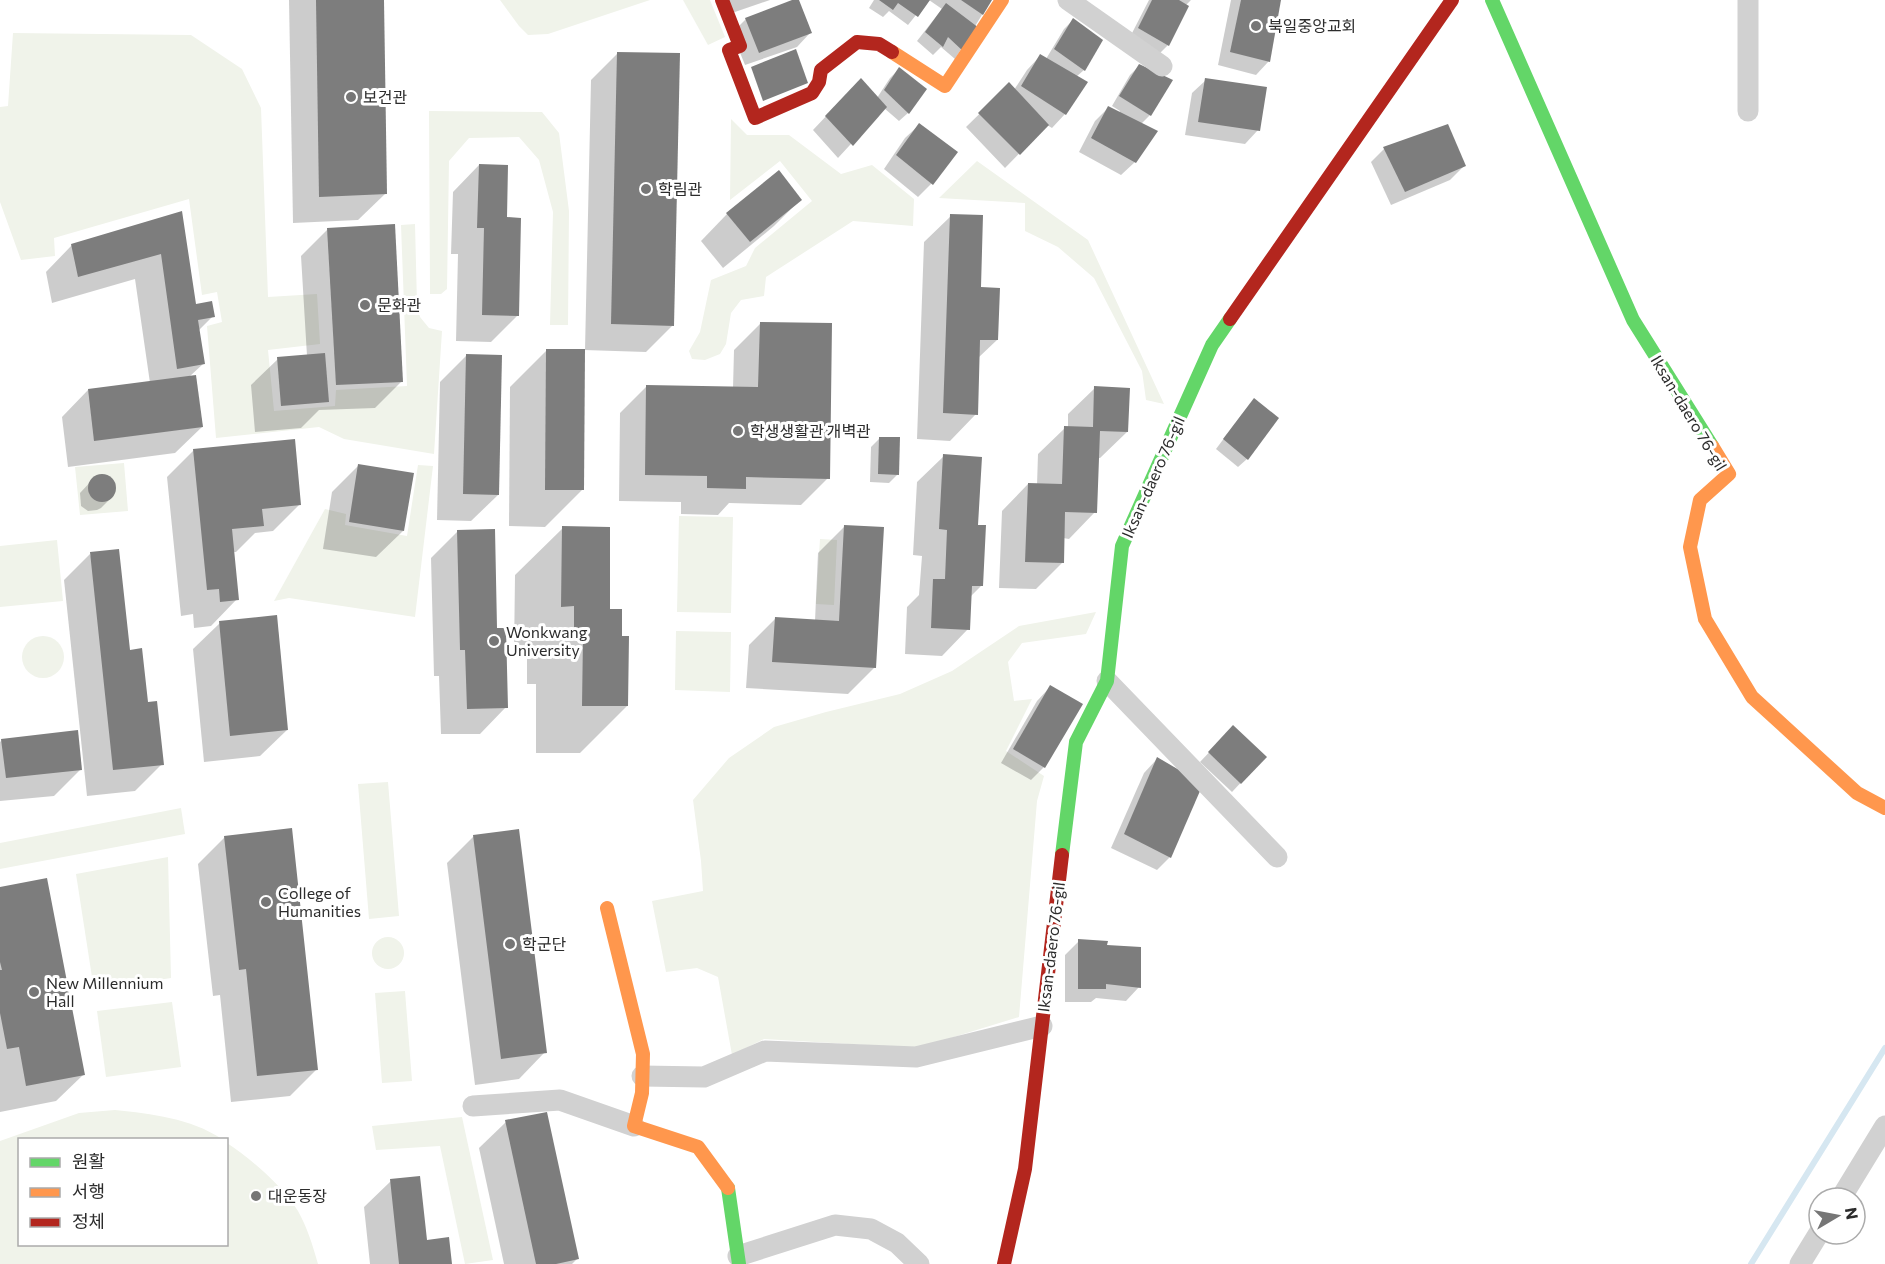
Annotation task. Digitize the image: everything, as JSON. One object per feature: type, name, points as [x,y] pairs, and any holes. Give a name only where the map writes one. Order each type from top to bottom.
[{"type":"street","points":[[722,0],[740,46],[729,50],[755,118],[812,93],[819,82],[821,70],[857,42],[879,44],[945,86],[1002,0]]},
{"type":"street","points":[[1068,0],[1162,66]]},
{"type":"street","name":"Iksan-daero 76-gil","points":[[1004,1264],[1025,1169],[1076,742],[1107,681],[1122,546],[1212,345],[1452,0]]},
{"type":"street","name":"Iksan-daero 76-gil","points":[[1492,0],[1633,320],[1729,474],[1700,500],[1690,547],[1705,620],[1752,697],[1857,793],[1885,808]]},
{"type":"street","points":[[1748,0],[1748,111]]},
{"type":"street","points":[[1107,681],[1277,857]]},
{"type":"street","points":[[607,908],[643,1054],[642,1093],[634,1126]]},
{"type":"street","name":"Iksan-daero 76-gil","points":[[642,1076],[704,1077],[765,1051],[916,1058],[1042,1026]]},
{"type":"street","points":[[473,1106],[560,1100],[698,1147],[728,1187],[738,1260],[835,1225],[871,1229],[897,1243],[919,1264]]},
{"type":"street","points":[[1848,1186],[1885,1126]]},
{"type":"street","points":[[1800,1264],[1811,1246]]},
{"type":"shaded area","points":[[500,0],[650,0],[548,34],[528,35]]},
{"type":"shaded area","points":[[683,0],[710,0],[725,37],[708,45]]},
{"type":"shaded area","points":[[13,33],[191,35],[242,69],[261,108],[268,297],[317,294],[320,344],[268,350],[274,411],[335,406],[336,390],[407,386],[401,225],[415,224],[417,304],[420,317],[429,328],[442,331],[434,454],[344,439],[319,427],[216,438],[207,326],[222,322],[217,292],[202,295],[189,199],[54,238],[55,256],[21,260],[0,202],[0,107],[8,106]]},
{"type":"shaded area","points":[[429,111],[542,112],[559,133],[569,211],[568,325],[550,325],[553,212],[539,160],[519,137],[469,138],[449,161],[447,289],[441,294],[430,294]]},
{"type":"shaded area","points":[[731,119],[747,135],[789,135],[841,174],[872,165],[914,199],[913,226],[853,221],[766,277],[764,296],[741,300],[731,313],[726,344],[720,354],[705,360],[692,359],[689,351],[700,332],[711,280],[746,266],[755,248],[812,201],[780,161],[730,200]]},
{"type":"shaded area","points":[[977,161],[1088,240],[1164,404],[1146,400],[1142,371],[1094,278],[1058,247],[1025,231],[1025,203],[939,198]]},
{"type":"shaded area","points":[[124,463],[128,511],[80,515],[75,467]]},
{"type":"shaded area","points":[[418,465],[433,466],[415,617],[289,598],[274,601],[325,509],[346,514],[345,525],[407,536]]},
{"type":"shaded area","points":[[679,516],[733,517],[731,613],[677,612]]},
{"type":"shaded area","points":[[820,539],[837,540],[834,605],[816,604]]},
{"type":"shaded area","points":[[57,540],[63,601],[0,607],[0,546]]},
{"type":"shaded area","points":[[1096,612],[1086,634],[1022,643],[1008,662],[1014,701],[1032,699],[1006,751],[1044,776],[1037,801],[1019,1017],[918,1048],[764,1039],[732,1055],[718,977],[697,968],[666,972],[652,901],[703,891],[693,800],[729,758],[774,727],[900,694],[952,671],[1019,626]]},
{"type":"shaded area","points":[[676,631],[731,632],[730,692],[675,690]]},
{"type":"shaded area","points":[[43,636],[58,642],[64,657],[58,672],[43,678],[28,672],[22,657],[28,642]]},
{"type":"shaded area","points":[[388,782],[399,916],[369,919],[358,784]]},
{"type":"shaded area","points":[[181,808],[185,834],[0,869],[0,843]]},
{"type":"shaded area","points":[[168,857],[171,978],[94,990],[76,874]]},
{"type":"shaded area","points":[[388,937],[399,942],[404,953],[399,964],[388,969],[377,964],[372,953],[377,942]]},
{"type":"shaded area","points":[[405,991],[412,1081],[382,1083],[375,993]]},
{"type":"shaded area","points":[[172,1002],[181,1067],[106,1077],[97,1011]]},
{"type":"shaded area","name":"대운동장","points":[[115,1110],[157,1115],[197,1126],[220,1138],[18,1138],[18,1246],[228,1246],[228,1144],[266,1174],[292,1202],[304,1224],[318,1264],[0,1264],[0,1141],[79,1113]]},
{"type":"shaded area","points":[[462,1117],[493,1260],[465,1264],[440,1146],[376,1150],[372,1126]]},
{"type":"building","name":"보건관","points":[[316,0],[384,0],[387,194],[319,197]]},
{"type":"building","points":[[792,0],[799,0],[812,33],[759,53],[745,18]]},
{"type":"building","points":[[879,0],[930,0],[918,17],[898,3],[893,10]]},
{"type":"building","points":[[961,0],[992,0],[983,15]]},
{"type":"building","points":[[1152,0],[1179,0],[1189,6],[1169,46],[1138,28]]},
{"type":"building","name":"북일중앙교회","points":[[1241,0],[1281,0],[1270,62],[1230,52]]},
{"type":"building","points":[[946,3],[979,28],[964,52],[948,37],[943,47],[925,32]]},
{"type":"building","points":[[1073,18],[1103,40],[1085,71],[1054,49]]},
{"type":"building","points":[[796,49],[808,83],[763,101],[751,67]]},
{"type":"building","name":"학림관","points":[[617,52],[680,53],[674,326],[611,324]]},
{"type":"building","points":[[1040,54],[1088,82],[1066,115],[1021,86]]},
{"type":"building","points":[[1139,64],[1173,80],[1151,116],[1119,96]]},
{"type":"building","points":[[899,67],[927,89],[909,114],[884,90]]},
{"type":"building","points":[[861,78],[887,107],[853,146],[825,116]]},
{"type":"building","points":[[1205,78],[1267,87],[1260,131],[1198,122]]},
{"type":"building","points":[[1009,82],[1049,125],[1020,155],[978,113]]},
{"type":"building","points":[[1108,106],[1158,131],[1136,163],[1091,138]]},
{"type":"building","points":[[919,123],[958,152],[933,185],[896,155]]},
{"type":"building","points":[[1448,124],[1466,166],[1405,192],[1383,147]]},
{"type":"building","points":[[479,164],[508,165],[507,217],[521,218],[519,316],[482,315],[484,228],[477,228]]},
{"type":"building","points":[[779,170],[802,200],[750,242],[726,213]]},
{"type":"building","points":[[182,211],[196,304],[212,301],[215,317],[198,320],[205,364],[177,369],[161,254],[78,277],[71,244]]},
{"type":"building","points":[[950,214],[983,215],[981,287],[1000,288],[998,340],[980,340],[978,415],[943,413]]},
{"type":"building","name":"문화관","points":[[395,224],[403,382],[336,385],[327,228]]},
{"type":"building","name":"학생생활관 개벽관","points":[[760,322],[832,323],[830,479],[746,477],[746,489],[707,488],[707,476],[645,475],[646,385],[758,387]]},
{"type":"building","points":[[546,349],[585,349],[584,490],[545,490]]},
{"type":"building","points":[[325,353],[329,402],[281,406],[277,357]]},
{"type":"building","points":[[466,354],[502,355],[499,495],[463,494]]},
{"type":"building","points":[[196,375],[203,427],[94,441],[88,389]]},
{"type":"building","points":[[1094,386],[1130,388],[1128,432],[1100,431],[1097,513],[1065,512],[1064,563],[1025,562],[1028,483],[1062,484],[1064,426],[1093,427]]},
{"type":"building","points":[[1254,398],[1279,418],[1248,460],[1223,439]]},
{"type":"building","points":[[879,437],[900,437],[899,475],[878,474]]},
{"type":"building","points":[[295,439],[301,505],[262,509],[264,526],[232,529],[239,600],[220,602],[219,589],[207,590],[193,449]]},
{"type":"building","points":[[943,454],[982,457],[978,525],[986,525],[983,586],[972,586],[970,630],[931,628],[933,579],[945,579],[947,530],[939,529]]},
{"type":"building","points":[[358,464],[414,473],[404,531],[349,522]]},
{"type":"building","points":[[102,474],[112,478],[116,488],[112,498],[102,502],[92,498],[88,488],[92,478]]},
{"type":"building","points":[[844,525],[884,527],[876,668],[772,662],[775,617],[839,621]]},
{"type":"building","points":[[562,526],[610,527],[610,609],[622,609],[622,636],[629,636],[628,706],[582,706],[583,637],[574,637],[574,606],[561,607]]},
{"type":"building","points":[[495,529],[497,628],[506,628],[508,708],[467,709],[465,650],[460,650],[457,530]]},
{"type":"building","points":[[119,549],[130,650],[142,648],[148,702],[157,701],[164,765],[113,770],[90,552]]},
{"type":"building","points":[[277,615],[288,730],[230,736],[219,621]]},
{"type":"building","points":[[1050,685],[1083,704],[1045,768],[1013,749]]},
{"type":"building","points":[[1233,725],[1267,757],[1241,784],[1208,752]]},
{"type":"building","points":[[78,730],[82,770],[6,778],[1,739]]},
{"type":"building","points":[[1157,757],[1203,784],[1171,858],[1124,834]]},
{"type":"building","name":"College of Humanities","points":[[292,828],[318,1070],[257,1076],[246,969],[239,970],[224,836]]},
{"type":"building","name":"학군단","points":[[519,829],[547,1053],[501,1059],[473,835]]},
{"type":"building","name":"New Millennium Hall","points":[[47,878],[85,1075],[26,1086],[19,1047],[7,1049],[0,1013],[0,970],[2,970],[0,962],[0,887]]},
{"type":"building","points":[[1078,939],[1108,941],[1107,945],[1141,947],[1141,988],[1106,984],[1106,989],[1078,989]]},
{"type":"building","points":[[547,1112],[579,1259],[556,1264],[536,1264],[505,1120]]},
{"type":"building","points":[[420,1176],[427,1240],[449,1237],[452,1264],[399,1264],[390,1179]]},
{"type":"waterway","points":[[1751,1264],[1885,1048]]},
{"type":"traffic: fast","points":[[1492,0],[1633,320],[1712,446]]},
{"type":"traffic: fast","points":[[1062,855],[1076,742],[1107,681],[1122,546],[1212,345],[1230,319]]},
{"type":"traffic: fast","points":[[728,1188],[739,1264]]},
{"type":"traffic: slow","points":[[892,52],[945,86],[1002,0]]},
{"type":"traffic: slow","points":[[1712,446],[1729,474],[1700,500],[1690,547],[1705,619],[1752,697],[1857,793],[1885,808]]},
{"type":"traffic: slow","points":[[607,908],[643,1054],[642,1093],[634,1126],[698,1147],[728,1188]]},
{"type":"traffic: jam","points":[[722,0],[740,46],[729,50],[755,118],[812,93],[819,82],[821,70],[857,42],[879,44],[892,52]]},
{"type":"traffic: jam","points":[[1230,319],[1452,0]]},
{"type":"traffic: jam","points":[[1004,1264],[1025,1169],[1062,855]]},
{"type":"place","name":"북일중앙교회","points":[[1256,26]]},
{"type":"place","name":"보건관","points":[[351,97]]},
{"type":"place","name":"학림관","points":[[646,189]]},
{"type":"place","name":"문화관","points":[[365,305]]},
{"type":"place","name":"학생생활관 개벽관","points":[[738,431]]},
{"type":"place","name":"Wonkwang University","points":[[494,641]]},
{"type":"place","name":"College of Humanities","points":[[266,902]]},
{"type":"place","name":"학군단","points":[[510,944]]},
{"type":"place","name":"New Millennium Hall","points":[[34,992]]},
{"type":"place","name":"대운동장","points":[[256,1196]]}]
